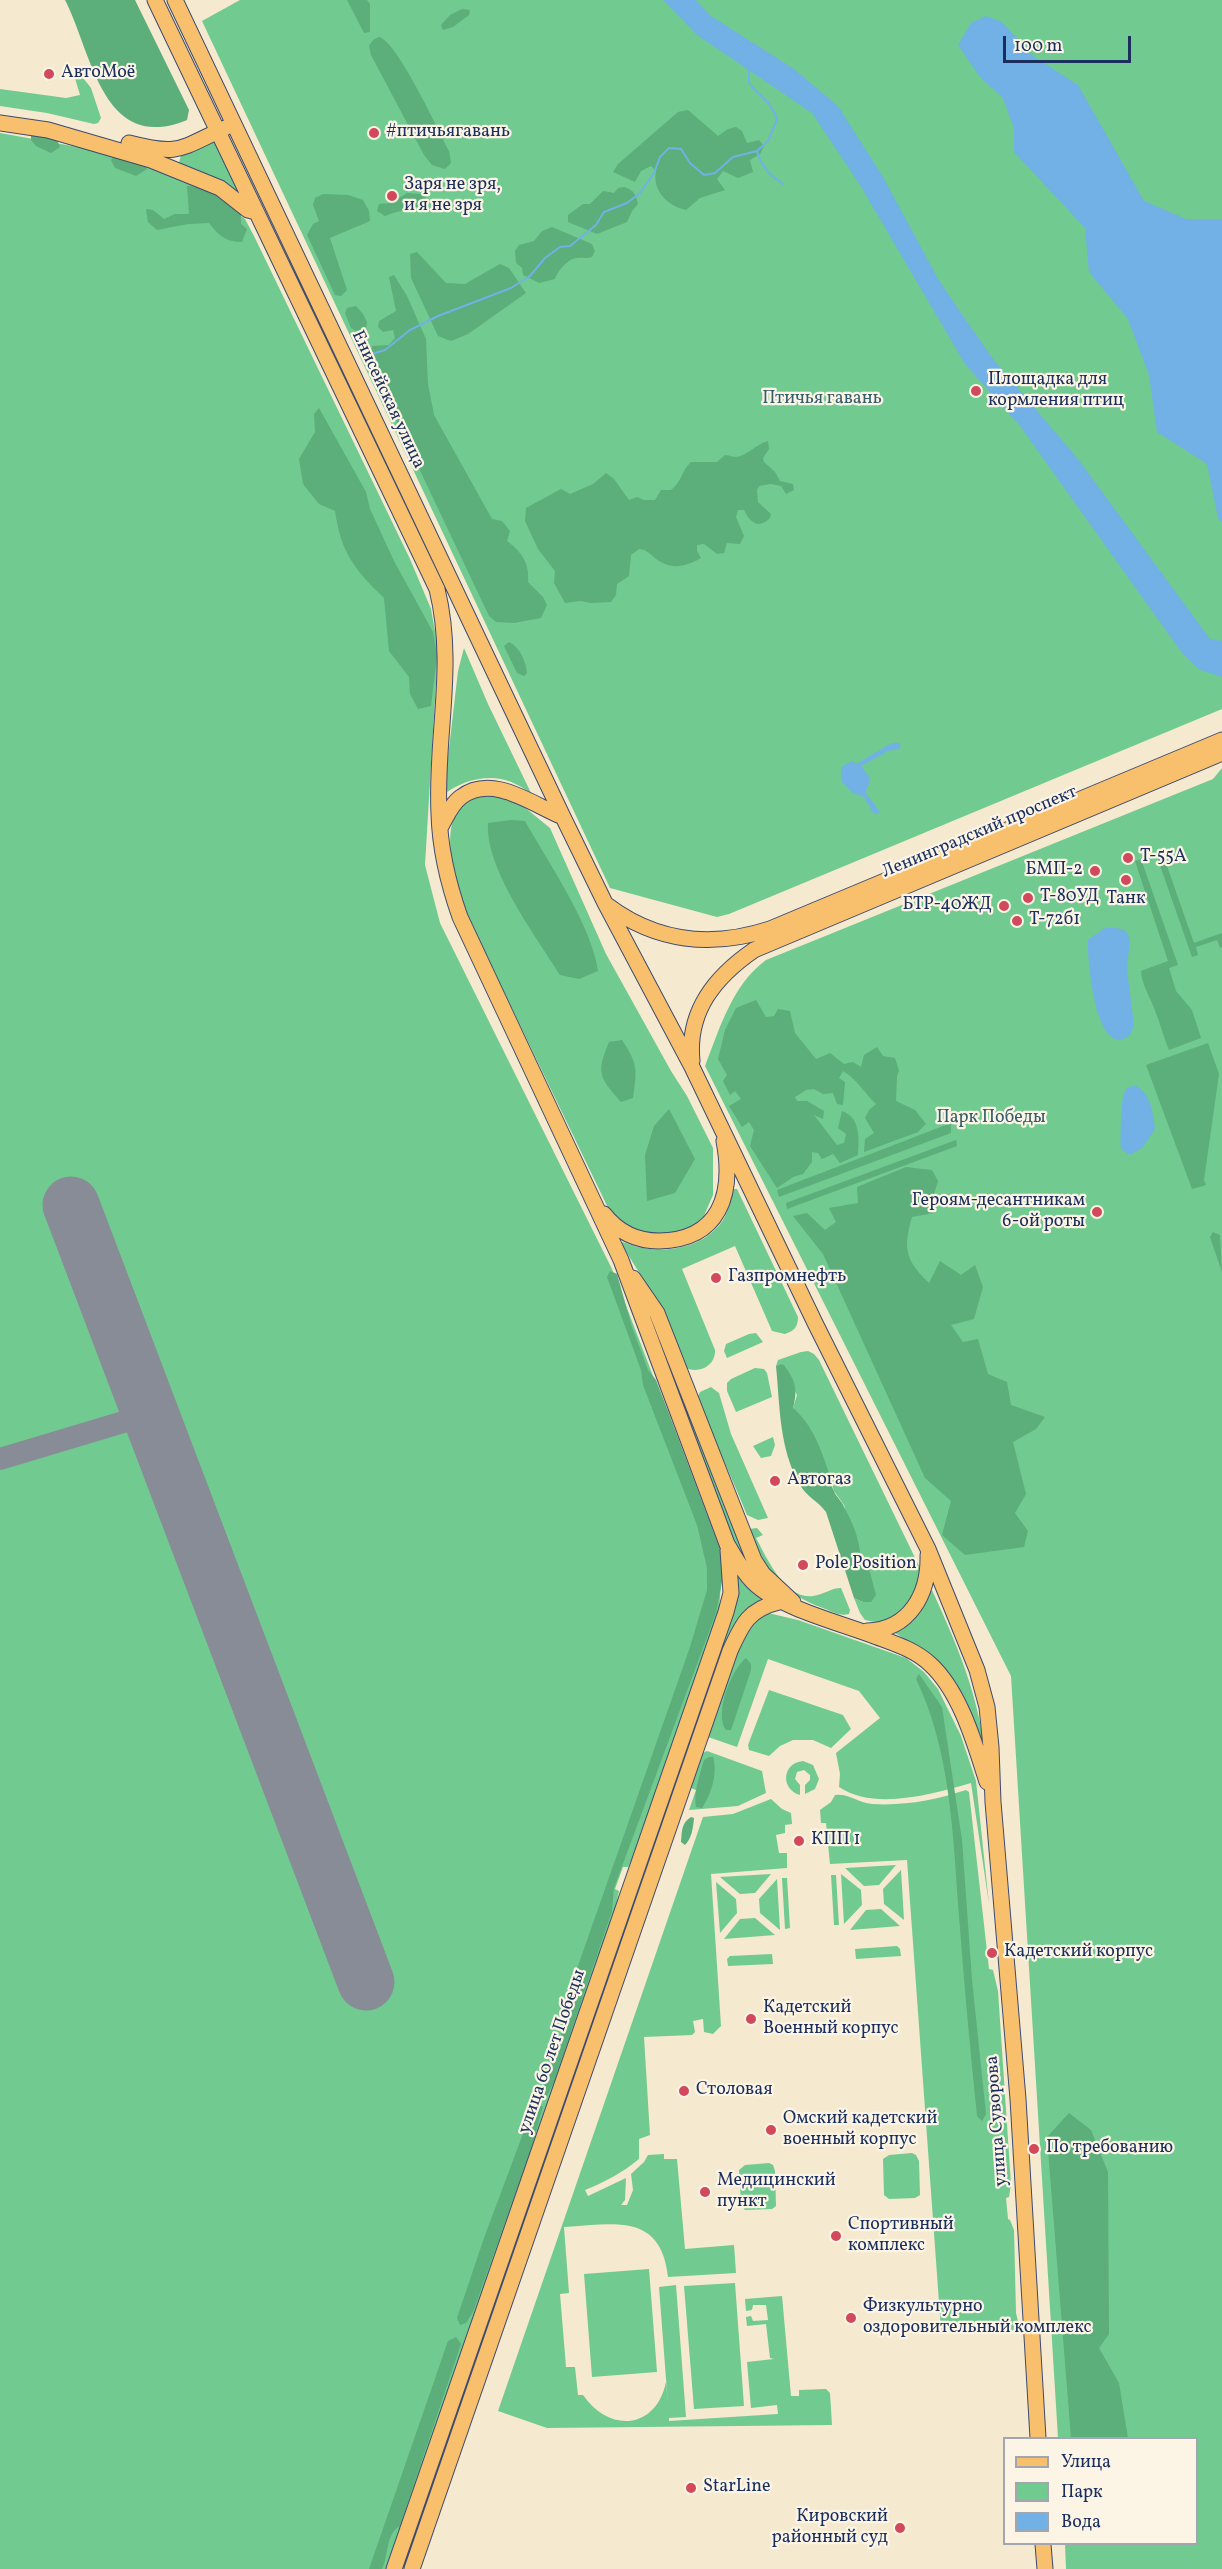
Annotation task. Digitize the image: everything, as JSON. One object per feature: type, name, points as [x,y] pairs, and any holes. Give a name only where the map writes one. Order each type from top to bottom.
[{"type":"main road","name":"Енисейская улица","points":[[156,0],[437,589],[443,612],[446,646],[438,812],[446,877],[460,917],[591,1197]]},
{"type":"main road","name":"Енисейская улица","points":[[175,0],[562,817],[692,1067],[816,1325],[928,1549],[977,1670],[985,1698],[992,1747],[993,1802]]},
{"type":"main road","points":[[187,67],[203,59]]},
{"type":"main road","points":[[0,115],[34,119],[166,151],[180,150],[234,124]]},
{"type":"main road","points":[[0,123],[48,130],[152,160],[220,188],[248,210],[256,212]]},
{"type":"main road","name":"Ленинградский проспект","points":[[605,903],[634,921],[659,932],[689,940],[721,941],[746,937],[1222,740]]},
{"type":"main road","name":"Ленинградский проспект","points":[[692,1067],[690,1043],[697,1014],[713,987],[731,966],[754,950],[1222,753]]},
{"type":"main road","points":[[440,829],[457,801],[469,792],[480,790],[502,790],[514,793],[562,817]]},
{"type":"main road","points":[[591,1197],[612,1223],[629,1236],[651,1241],[678,1241],[699,1233],[711,1223],[722,1204],[728,1177],[722,1127]]},
{"type":"main road","points":[[591,1197],[621,1260],[727,1544],[752,1581],[779,1602],[915,1653],[930,1664],[942,1678],[975,1742],[993,1802]]},
{"type":"main road","points":[[621,1260],[657,1313],[754,1560],[763,1574],[801,1609]]},
{"type":"main road","name":"улица 60 лет Победы","points":[[394,2569],[730,1593],[727,1544]]},
{"type":"main road","points":[[861,1631],[893,1627],[916,1604],[927,1578],[928,1549]]},
{"type":"main road","name":"улица 60 лет Победы","points":[[412,2569],[730,1651],[753,1613],[762,1607],[779,1602]]},
{"type":"main road","points":[[690,1714],[706,1720]]},
{"type":"main road","name":"улица Суворова","points":[[993,1802],[1018,2099],[1038,2437]]},
{"type":"main road","points":[[644,1846],[660,1852]]},
{"type":"main road","points":[[596,1986],[611,1992]]},
{"type":"main road","points":[[461,2374],[477,2380]]},
{"type":"main road","points":[[1043,2545],[1044,2569]]},
{"type":"green space","points":[[65,0],[135,0],[189,110],[187,120],[158,127],[136,123],[118,111],[104,93],[93,70]]},
{"type":"green space","name":"Птичья гавань","points":[[240,0],[1222,0],[1222,709],[729,914],[717,917],[610,888],[202,21]]},
{"type":"green space","points":[[347,0],[367,0],[370,4],[370,32],[364,33]]},
{"type":"green space","points":[[462,9],[470,10],[469,15],[453,27],[443,30],[441,25],[450,15]]},
{"type":"green space","points":[[379,37],[387,42],[406,69],[449,151],[451,163],[445,169],[432,165],[424,155],[371,55],[369,46]]},
{"type":"green space","points":[[80,74],[91,88],[101,118],[98,123],[0,106],[0,89],[66,98],[80,95],[75,78]]},
{"type":"green space","points":[[688,110],[718,136],[736,127],[742,131],[747,143],[759,140],[764,146],[760,154],[750,160],[753,172],[738,178],[723,171],[717,179],[725,190],[700,198],[686,210],[673,205],[659,191],[656,185],[656,171],[651,166],[641,171],[635,182],[613,172],[618,164],[678,112]]},
{"type":"green space","points":[[38,132],[57,140],[60,147],[51,153],[36,146],[31,140],[31,134]]},
{"type":"green space","points":[[0,133],[94,150],[174,176],[215,197],[245,219],[254,236],[410,559],[431,609],[438,648],[425,865],[440,923],[612,1269],[673,1428],[722,1571],[719,1610],[638,1848],[628,1867],[623,1867],[615,1889],[619,1891],[614,1915],[388,2569],[0,2569]]},
{"type":"green space","points":[[215,140],[248,205],[179,163],[181,155]]},
{"type":"green space","points":[[114,156],[146,165],[147,169],[136,176],[115,168],[111,160]]},
{"type":"green space","points":[[187,186],[209,191],[241,212],[241,224],[247,229],[242,242],[231,241],[223,237],[209,223],[188,224],[157,230],[148,222],[146,209],[153,210],[164,219],[175,214],[189,214]]},
{"type":"green space","points":[[624,187],[634,193],[638,204],[627,222],[597,234],[568,222],[568,215],[583,204],[590,204],[603,191],[614,193],[618,188]]},
{"type":"green space","points":[[407,193],[426,197],[427,203],[385,216],[377,211],[379,204],[391,203]]},
{"type":"green space","points":[[323,194],[348,195],[363,200],[369,211],[370,221],[330,238],[347,290],[341,296],[335,295],[307,235],[313,224],[319,221],[313,205],[315,198]]},
{"type":"green space","points":[[552,227],[592,244],[595,251],[592,257],[577,258],[566,263],[555,279],[539,283],[523,275],[522,268],[516,263],[515,251],[519,245],[534,241],[542,231]]},
{"type":"green space","points":[[417,252],[446,283],[465,284],[500,264],[509,268],[526,293],[468,334],[451,341],[438,336],[411,278],[410,254]]},
{"type":"green space","points":[[394,275],[407,296],[426,339],[428,384],[434,415],[492,519],[502,521],[510,531],[507,541],[524,559],[528,570],[528,582],[543,597],[547,605],[541,618],[514,623],[496,622],[489,616],[370,365],[372,346],[389,345],[395,338],[393,330],[383,332],[378,327],[379,321],[396,311],[389,277]]},
{"type":"green space","points":[[356,306],[367,322],[366,329],[358,332],[351,328],[345,313],[347,308]]},
{"type":"green space","points":[[319,408],[366,492],[370,509],[394,561],[433,632],[437,655],[431,706],[418,709],[410,694],[409,677],[389,651],[384,598],[357,569],[345,550],[335,511],[319,504],[303,484],[299,459],[315,432],[314,414]]},
{"type":"green space","points":[[768,441],[769,449],[763,458],[764,462],[775,472],[780,481],[793,484],[794,490],[786,494],[781,486],[771,484],[759,486],[758,502],[771,514],[770,518],[758,524],[749,518],[744,510],[738,510],[736,517],[744,536],[740,544],[727,543],[724,553],[717,554],[704,544],[697,545],[701,558],[680,566],[665,564],[648,552],[639,549],[631,555],[629,576],[617,584],[616,595],[611,602],[565,603],[554,583],[555,571],[538,549],[525,521],[526,508],[561,489],[570,494],[593,484],[606,473],[614,479],[629,500],[637,497],[644,500],[655,500],[661,490],[671,490],[675,487],[691,462],[717,462],[725,455],[740,456]]},
{"type":"green space","points":[[509,642],[516,647],[524,660],[527,673],[524,676],[517,673],[504,646]]},
{"type":"green space","points":[[464,648],[532,795],[512,782],[490,778],[468,782],[444,792],[458,671]]},
{"type":"green space","name":"Парк Победы","points":[[1222,768],[1222,2569],[1066,2569],[1065,2545],[1198,2545],[1198,2437],[1058,2437],[1011,1676],[705,1066],[728,1008],[744,982],[766,960],[1213,779]]},
{"type":"green space","points":[[495,796],[523,806],[550,828],[606,954],[687,1096],[713,1148],[713,1195],[703,1218],[684,1231],[662,1235],[639,1233],[611,1214],[467,915],[452,860],[450,840],[453,822],[460,808],[474,799]]},
{"type":"green space","points":[[525,821],[557,875],[587,934],[598,971],[579,979],[560,975],[514,902],[495,861],[489,841],[488,823]]},
{"type":"green space","points":[[1162,852],[1194,943],[1222,933],[1222,947],[1220,948],[1217,940],[1196,947],[1198,955],[1192,957],[1156,854]]},
{"type":"green space","points":[[1141,859],[1178,965],[1169,968],[1176,991],[1192,1010],[1201,1038],[1169,1050],[1144,985],[1141,971],[1168,961],[1135,861]]},
{"type":"green space","points":[[756,1000],[766,1017],[774,1016],[778,1009],[790,1011],[795,1033],[816,1059],[830,1053],[844,1064],[853,1062],[861,1067],[864,1055],[877,1047],[883,1056],[895,1058],[899,1071],[896,1101],[915,1110],[926,1124],[918,1132],[864,1152],[865,1139],[874,1133],[865,1118],[876,1104],[843,1071],[839,1078],[845,1082],[843,1105],[837,1104],[833,1093],[823,1094],[814,1089],[806,1090],[795,1097],[797,1101],[807,1101],[824,1111],[823,1119],[814,1115],[837,1145],[844,1143],[846,1134],[838,1128],[842,1111],[848,1114],[858,1130],[858,1155],[840,1163],[833,1154],[822,1159],[818,1153],[812,1152],[812,1162],[803,1174],[793,1177],[777,1188],[750,1146],[754,1130],[749,1122],[742,1127],[729,1106],[741,1099],[735,1091],[730,1095],[723,1081],[727,1075],[718,1059],[725,1030],[736,1008]]},
{"type":"green space","points":[[622,1040],[634,1062],[635,1074],[633,1098],[621,1102],[604,1080],[601,1068],[609,1042]]},
{"type":"green space","points":[[1208,1043],[1219,1074],[1204,1180],[1206,1185],[1192,1189],[1146,1065]]},
{"type":"green space","points":[[669,1109],[695,1159],[675,1193],[647,1201],[645,1155],[654,1126]]},
{"type":"green space","points":[[951,1123],[951,1133],[779,1197],[777,1190]]},
{"type":"green space","points":[[956,1140],[957,1146],[787,1209],[786,1203]]},
{"type":"green space","points":[[906,1167],[932,1170],[938,1181],[930,1207],[934,1213],[912,1217],[907,1237],[911,1260],[929,1283],[940,1261],[961,1275],[975,1265],[983,1287],[974,1319],[951,1325],[963,1342],[978,1339],[988,1374],[1007,1382],[1011,1405],[1045,1417],[1036,1429],[1013,1442],[1026,1494],[1015,1513],[1028,1531],[1024,1547],[965,1555],[942,1535],[951,1501],[925,1478],[823,1254],[793,1216],[807,1213],[825,1230],[836,1222],[829,1208],[858,1203],[857,1187]]},
{"type":"green space","points":[[734,1189],[737,1189],[798,1317],[797,1323],[793,1330],[785,1334],[772,1331],[735,1246],[682,1269],[715,1350],[710,1364],[702,1369],[691,1370],[686,1368],[662,1309],[620,1242],[662,1250],[696,1242],[706,1237],[723,1220]]},
{"type":"green space","points":[[1213,1232],[1220,1235],[1222,1272],[1210,1237]]},
{"type":"green space","points":[[610,1271],[617,1274],[632,1327],[648,1370],[656,1380],[668,1411],[720,1549],[724,1571],[716,1613],[614,1888],[612,1911],[554,2082],[545,2100],[541,2095],[563,2028],[559,2020],[690,1647],[707,1590],[707,1568],[697,1525],[643,1385],[641,1370],[607,1277]]},
{"type":"green space","points":[[648,1308],[741,1547],[743,1560],[645,1309]]},
{"type":"green space","points":[[756,1333],[763,1342],[727,1358],[724,1351],[726,1344]]},
{"type":"green space","points":[[808,1351],[819,1360],[921,1570],[910,1602],[904,1610],[888,1621],[865,1620],[860,1613],[854,1598],[863,1602],[868,1566],[860,1561],[844,1505],[834,1491],[829,1474],[793,1408],[797,1395],[780,1364],[776,1366],[778,1360]]},
{"type":"green space","points":[[784,1365],[793,1380],[795,1395],[793,1408],[806,1422],[815,1438],[830,1475],[833,1489],[853,1526],[858,1540],[860,1561],[868,1565],[876,1595],[871,1602],[863,1602],[854,1598],[826,1512],[803,1489],[793,1471],[782,1427],[776,1366]]},
{"type":"green space","points":[[755,1368],[764,1369],[767,1373],[772,1397],[736,1412],[727,1391],[727,1383]]},
{"type":"green space","points":[[711,1387],[719,1393],[731,1434],[768,1518],[758,1520],[747,1515],[697,1398],[700,1392]]},
{"type":"green space","points":[[773,1437],[775,1445],[771,1456],[761,1458],[753,1446]]},
{"type":"green space","points":[[757,1528],[763,1535],[756,1538],[771,1566],[786,1585],[803,1595],[813,1596],[841,1588],[850,1610],[849,1614],[842,1615],[808,1602],[785,1587],[768,1568],[755,1544],[749,1529]]},
{"type":"green space","points":[[737,1573],[767,1599],[750,1607],[704,1709],[698,1707]]},
{"type":"green space","points":[[932,1590],[958,1650],[972,1690],[985,1754],[921,1649],[895,1633],[909,1620]]},
{"type":"green space","points":[[768,1613],[798,1620],[906,1658],[924,1672],[938,1689],[961,1736],[976,1781],[989,1904],[971,1783],[939,1792],[886,1799],[853,1794],[839,1787],[840,1774],[836,1753],[880,1718],[859,1691],[768,1659],[737,1747],[708,1737],[707,1734],[737,1647],[752,1622]]},
{"type":"green space","points":[[746,1658],[751,1664],[751,1670],[731,1730],[726,1730],[722,1714],[726,1692],[735,1672]]},
{"type":"green space","points":[[919,1674],[942,1707],[962,1840],[972,1980],[986,2114],[982,2121],[977,2116],[948,1795],[937,1735],[916,1679]]},
{"type":"green space","points":[[769,1690],[843,1715],[851,1729],[831,1748],[813,1740],[793,1740],[780,1746],[769,1756],[749,1750],[748,1745]]},
{"type":"green space","points":[[707,1751],[762,1771],[766,1793],[738,1806],[689,1810],[696,1790],[691,1788],[695,1766],[699,1757]]},
{"type":"green space","points":[[713,1757],[714,1763],[713,1784],[702,1808],[696,1807],[695,1796],[699,1777],[704,1760]]},
{"type":"green space","points":[[803,1761],[813,1765],[819,1779],[815,1789],[805,1794],[805,1785],[810,1780],[810,1775],[804,1770],[797,1772],[795,1779],[800,1785],[800,1795],[789,1787],[786,1777],[791,1766]]},
{"type":"green space","points":[[966,1790],[969,1792],[989,1969],[993,1970],[998,1991],[1011,2184],[1009,2197],[1006,2198],[1008,2219],[1014,2230],[1016,2313],[1020,2330],[971,2334],[970,2328],[941,2330],[907,1860],[830,1864],[826,1823],[821,1823],[820,1810],[831,1802],[835,1795],[844,1795],[872,1804],[896,1804],[931,1799]]},
{"type":"green space","points":[[771,1799],[782,1809],[791,1813],[792,1824],[785,1825],[785,1833],[776,1835],[779,1853],[787,1853],[787,1868],[711,1874],[721,2026],[713,2034],[704,2032],[703,2019],[693,2021],[695,2032],[692,2035],[644,2037],[650,2135],[639,2139],[639,2159],[613,2177],[585,2190],[588,2196],[626,2178],[625,2200],[621,2205],[627,2205],[633,2190],[631,2174],[648,2155],[664,2154],[664,2159],[677,2159],[685,2249],[734,2245],[736,2273],[668,2277],[664,2256],[656,2241],[645,2232],[632,2226],[617,2224],[564,2227],[569,2293],[560,2294],[566,2367],[575,2367],[578,2395],[583,2395],[606,2416],[630,2421],[642,2417],[652,2410],[661,2398],[666,2382],[668,2405],[659,2287],[676,2285],[686,2417],[669,2418],[669,2421],[778,2414],[777,2405],[751,2408],[747,2362],[774,2359],[770,2358],[766,2324],[747,2326],[746,2317],[751,2316],[753,2321],[768,2320],[766,2305],[753,2305],[752,2310],[746,2311],[745,2299],[782,2296],[791,2396],[799,2396],[799,2390],[826,2389],[830,2393],[832,2425],[547,2428],[498,2411],[703,1817],[733,1814]]},
{"type":"green space","points":[[691,1817],[694,1818],[693,1829],[685,1845],[681,1842],[683,1828],[685,1822]]},
{"type":"green space","points":[[896,1865],[879,1885],[864,1886],[845,1868]]},
{"type":"green space","points":[[901,1870],[904,1920],[884,1904],[883,1889]]},
{"type":"green space","points":[[771,1874],[755,1893],[740,1894],[720,1877]]},
{"type":"green space","points":[[841,1874],[861,1890],[862,1905],[844,1924]]},
{"type":"green space","points":[[831,1875],[836,1875],[839,1925],[834,1925]]},
{"type":"green space","points":[[782,1878],[787,1878],[790,1928],[785,1929]]},
{"type":"green space","points":[[777,1879],[780,1930],[760,1913],[759,1899]]},
{"type":"green space","points":[[716,1882],[736,1899],[737,1913],[720,1933]]},
{"type":"green space","points":[[881,1909],[900,1926],[850,1930],[866,1910]]},
{"type":"green space","points":[[755,1918],[775,1935],[724,1939],[740,1919]]},
{"type":"green space","points":[[897,1946],[901,1956],[856,1959],[855,1949]]},
{"type":"green space","points":[[772,1954],[773,1964],[728,1966],[727,1959],[730,1956]]},
{"type":"green space","points":[[543,2106],[532,2147],[473,2312],[466,2323],[460,2325],[457,2318],[533,2107]]},
{"type":"green space","points":[[1069,2113],[1091,2130],[1108,2172],[1109,2334],[1099,2348],[1119,2383],[1128,2437],[1071,2437],[1047,2137]]},
{"type":"green space","points":[[549,2136],[556,2138],[513,2260],[507,2258]]},
{"type":"green space","points":[[912,2153],[919,2161],[920,2195],[915,2198],[889,2199],[884,2195],[883,2159],[889,2155]]},
{"type":"green space","points":[[769,2163],[773,2165],[775,2171],[776,2206],[772,2209],[745,2210],[741,2205],[739,2170],[745,2165]]},
{"type":"green space","points":[[649,2269],[657,2372],[592,2377],[584,2274]]},
{"type":"green space","points":[[735,2283],[744,2406],[694,2409],[684,2286]]},
{"type":"green space","points":[[456,2337],[461,2344],[400,2526],[392,2535],[382,2569],[369,2569],[448,2341]]},
{"type":"green space","points":[[462,2388],[469,2390],[423,2522],[416,2519]]},
{"type":"water","points":[[663,0],[696,0],[711,16],[794,69],[838,106],[883,177],[937,277],[993,359],[1078,459],[1210,639],[1222,641],[1222,677],[1200,670],[1182,653],[1020,426],[965,364],[860,185],[812,113],[697,35]]},
{"type":"water","points":[[986,16],[1002,22],[1033,56],[1078,85],[1144,201],[1186,219],[1222,219],[1222,522],[1218,518],[1207,464],[1157,432],[1149,375],[1128,319],[1089,272],[1085,228],[1014,152],[1014,129],[1003,98],[980,77],[958,45],[971,23]]},
{"type":"water","points":[[892,743],[899,743],[901,745],[899,749],[888,751],[861,766],[870,781],[865,792],[880,812],[876,814],[873,813],[864,797],[853,793],[842,782],[841,767],[852,761],[856,764]]},
{"type":"water","points":[[1105,928],[1126,931],[1130,939],[1127,969],[1134,1025],[1130,1034],[1123,1039],[1113,1038],[1106,1030],[1099,1017],[1091,982],[1088,940]]},
{"type":"water","points":[[1136,1086],[1148,1099],[1155,1129],[1143,1147],[1130,1155],[1121,1149],[1122,1104],[1126,1089]]},
{"type":"waterway","points":[[369,355],[385,350],[410,330],[438,316],[511,288],[530,276],[545,258],[560,247],[570,246],[596,225],[604,212],[627,203],[640,193],[654,173],[660,157],[669,148],[681,149],[690,163],[704,175],[715,173],[733,157],[757,151],[768,141],[777,119],[768,103],[749,83],[749,71]]},
{"type":"waterway","points":[[757,151],[767,170],[783,184]]},
{"type":"taxiway","points":[[0,1459],[150,1414]]},
{"type":"runway","points":[[71,1205],[366,1982]]},
{"type":"place","name":"АвтоМоё","points":[[49,74]]},
{"type":"place","name":"#птичьягавань","points":[[374,133]]},
{"type":"place","name":"Заря не зря, и я не зря","points":[[392,196]]},
{"type":"place","name":"Площадка для кормления птиц","points":[[976,391]]},
{"type":"place","name":"Т-55А","points":[[1128,858]]},
{"type":"place","name":"БМП-2","points":[[1095,871]]},
{"type":"place","name":"Танк","points":[[1126,880]]},
{"type":"place","name":"Т-80УД","points":[[1028,898]]},
{"type":"place","name":"БТР-40ЖД","points":[[1004,906]]},
{"type":"place","name":"Т-72б1","points":[[1017,921]]},
{"type":"place","name":"Героям-десантникам 6-ой роты","points":[[1097,1212]]},
{"type":"place","name":"Газпромнефть","points":[[716,1278]]},
{"type":"place","name":"Автогаз","points":[[775,1481]]},
{"type":"place","name":"Pole Position","points":[[803,1565]]},
{"type":"place","name":"КПП 1","points":[[799,1841]]},
{"type":"place","name":"Кадетский корпус","points":[[992,1953]]},
{"type":"place","name":"Кадетский Военный корпус","points":[[751,2019]]},
{"type":"place","name":"Столовая","points":[[684,2091]]},
{"type":"place","name":"Омский кадетский военный корпус","points":[[771,2130]]},
{"type":"place","name":"По требованию","points":[[1034,2149]]},
{"type":"place","name":"Медицинский пункт","points":[[705,2192]]},
{"type":"place","name":"Спортивный комплекс","points":[[836,2236]]},
{"type":"place","name":"Физкультурно оздоровительный комплекс","points":[[851,2318]]},
{"type":"place","name":"StarLine","points":[[691,2488]]},
{"type":"place","name":"Кировский районный суд","points":[[900,2528]]}]
